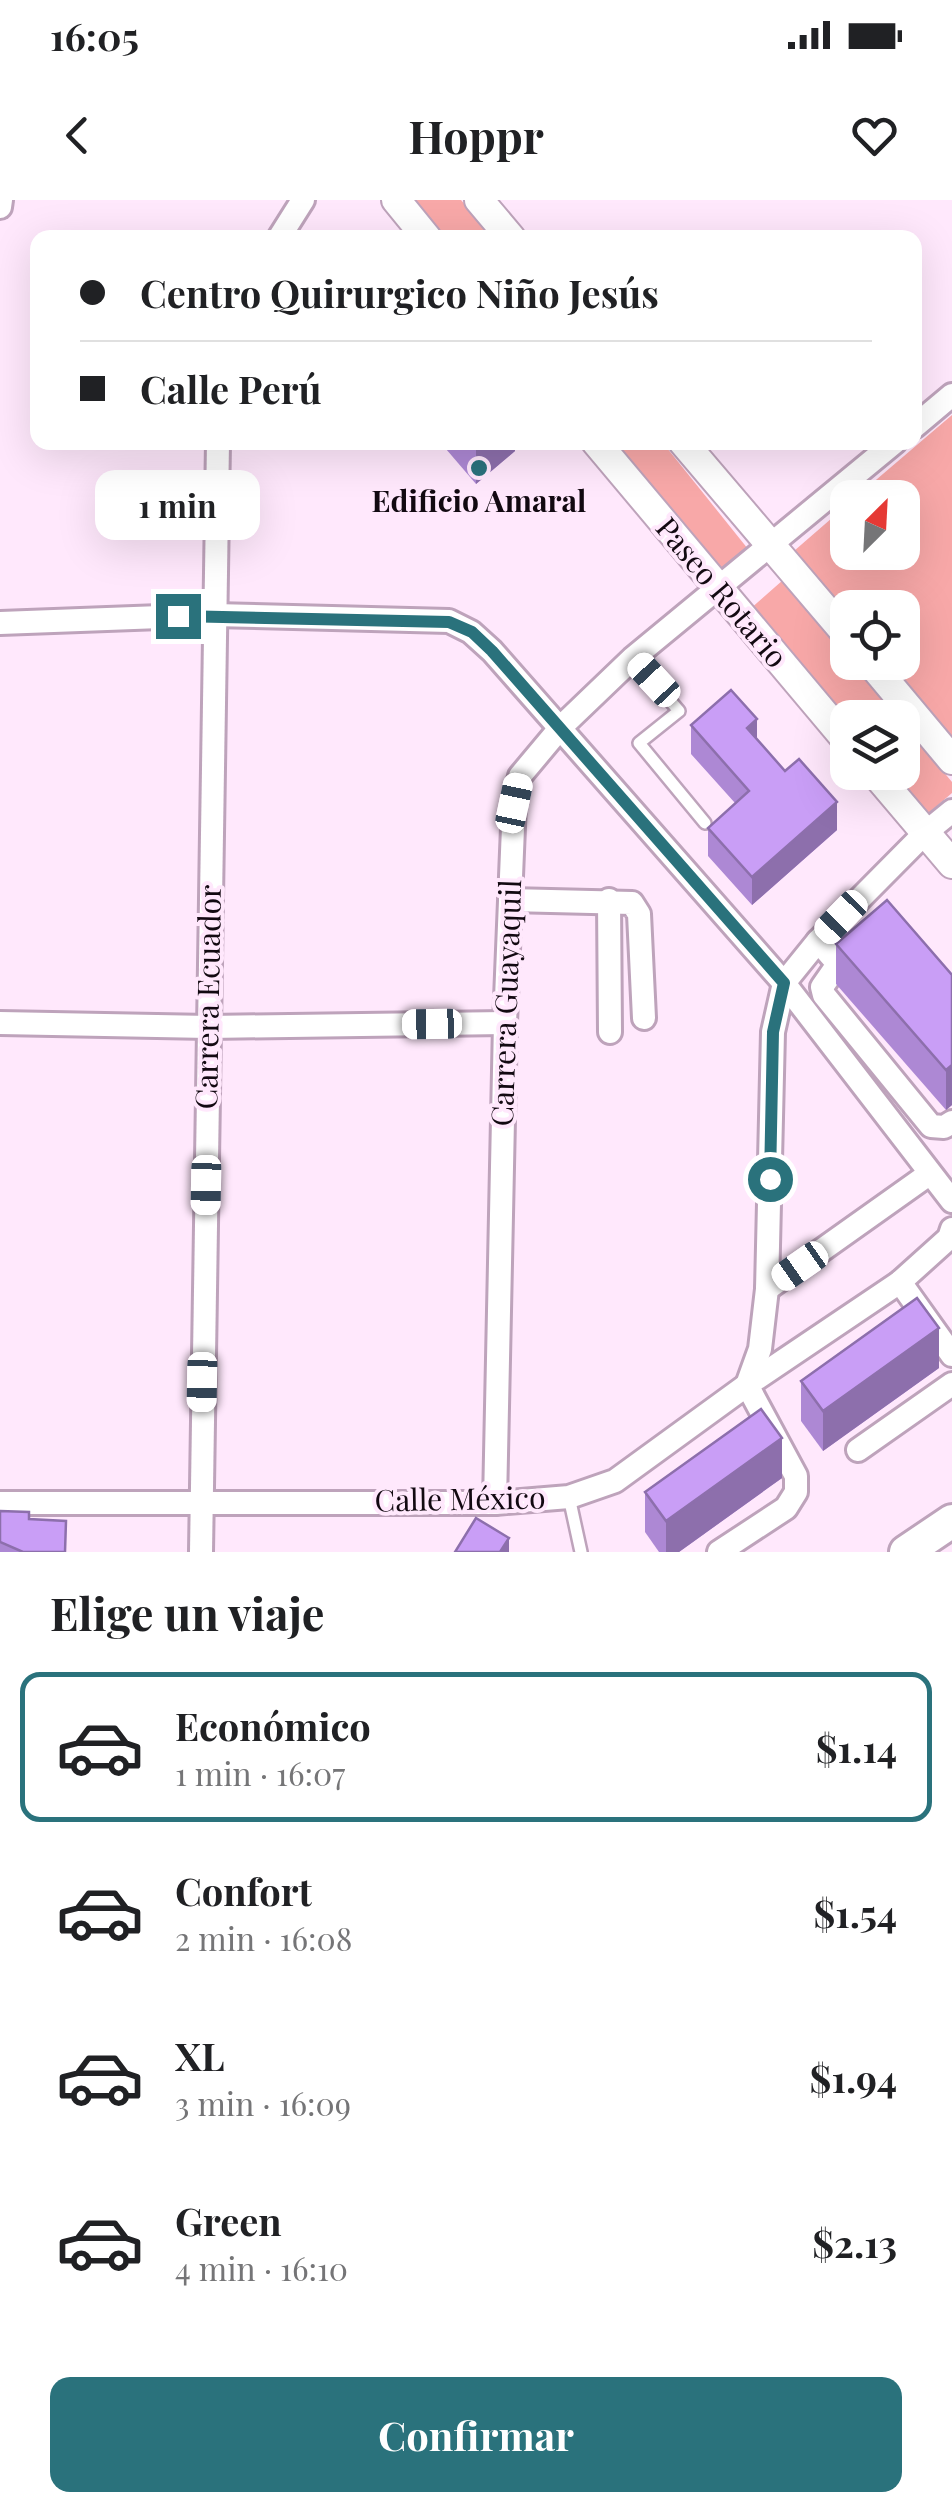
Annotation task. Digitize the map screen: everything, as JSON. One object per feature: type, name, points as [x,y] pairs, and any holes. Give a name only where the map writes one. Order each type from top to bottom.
[{"type":"main road","points":[[906,1552],[952,1521]]},
{"type":"street","points":[[284,230],[303,200]]},
{"type":"street","points":[[396,200],[420,230]]},
{"type":"street","points":[[479,200],[504,230]]},
{"type":"street","points":[[922,420],[952,395]]},
{"type":"street","name":"Carrera Ecuador","points":[[201,1552],[218,450]]},
{"type":"street","name":"Paseo Rotario","points":[[603,450],[830,721]]},
{"type":"street","points":[[691,450],[830,615]]},
{"type":"street","name":"Carrera Guayaquil","points":[[496,1503],[505,1023],[514,803],[520,776],[561,727],[633,658],[885,450]]},
{"type":"street","points":[[0,623],[214,615],[449,622],[472,632],[561,727],[784,983],[952,1202]]},
{"type":"street","points":[[885,680],[952,760]]},
{"type":"street","points":[[889,790],[952,864]]},
{"type":"street","points":[[718,1552],[786,1508],[796,1492],[796,1476],[747,1385],[760,1350],[767,1289],[773,1032],[784,983],[818,941],[925,832],[952,811]]},
{"type":"street","points":[[510,900],[632,903],[639,914],[644,1018]]},
{"type":"street","points":[[608,900],[610,1032]]},
{"type":"street","points":[[818,941],[838,964],[822,987],[824,995],[931,1126],[944,1127],[952,1122]]},
{"type":"street","points":[[0,1023],[208,1028],[505,1023]]},
{"type":"street","points":[[767,1289],[929,1174]]},
{"type":"street","name":"Calle México","points":[[0,1503],[496,1503],[568,1496],[615,1480],[900,1282],[949,1238],[952,1229]]},
{"type":"street","points":[[900,1282],[952,1355]]},
{"type":"street","points":[[858,1450],[952,1384]]},
{"type":"lane","points":[[633,658],[679,711],[639,743],[705,823]]},
{"type":"lane","points":[[568,1496],[581,1552]]},
{"type":"shaded area","points":[[414,200],[461,200],[486,230],[439,230]]},
{"type":"shaded area","points":[[952,415],[952,739],[902,680],[920,680],[920,590],[830,590],[830,594],[794,551],[830,520],[830,570],[920,570],[920,480],[876,480],[911,450],[922,450],[922,441]]},
{"type":"shaded area","points":[[620,450],[669,450],[748,549],[722,574]]},
{"type":"shaded area","points":[[783,580],[830,637],[830,680],[866,680],[884,700],[830,700],[830,705],[749,610]]},
{"type":"shaded area","points":[[920,743],[952,782],[952,793],[925,816],[903,790],[920,790]]},
{"type":"building","points":[[731,690],[757,719],[747,728],[785,771],[799,759],[837,802],[752,877],[708,828],[749,791],[691,725]]},
{"type":"building","points":[[887,900],[952,975],[952,1065],[946,1070],[836,944]]},
{"type":"building","points":[[917,1298],[939,1328],[823,1411],[801,1381]]},
{"type":"building","points":[[761,1409],[782,1438],[666,1521],[645,1492]]},
{"type":"building","points":[[0,1511],[29,1512],[29,1519],[66,1521],[65,1552],[23,1552],[0,1542]]},
{"type":"building","points":[[476,1518],[509,1538],[500,1552],[455,1552]]},
{"type":"place","name":"Edificio Amaral","points":[[479,468]]},
{"type":"route","points":[[178,616],[449,622],[472,632],[492,651],[784,983],[773,1032],[770,1179]]}]
